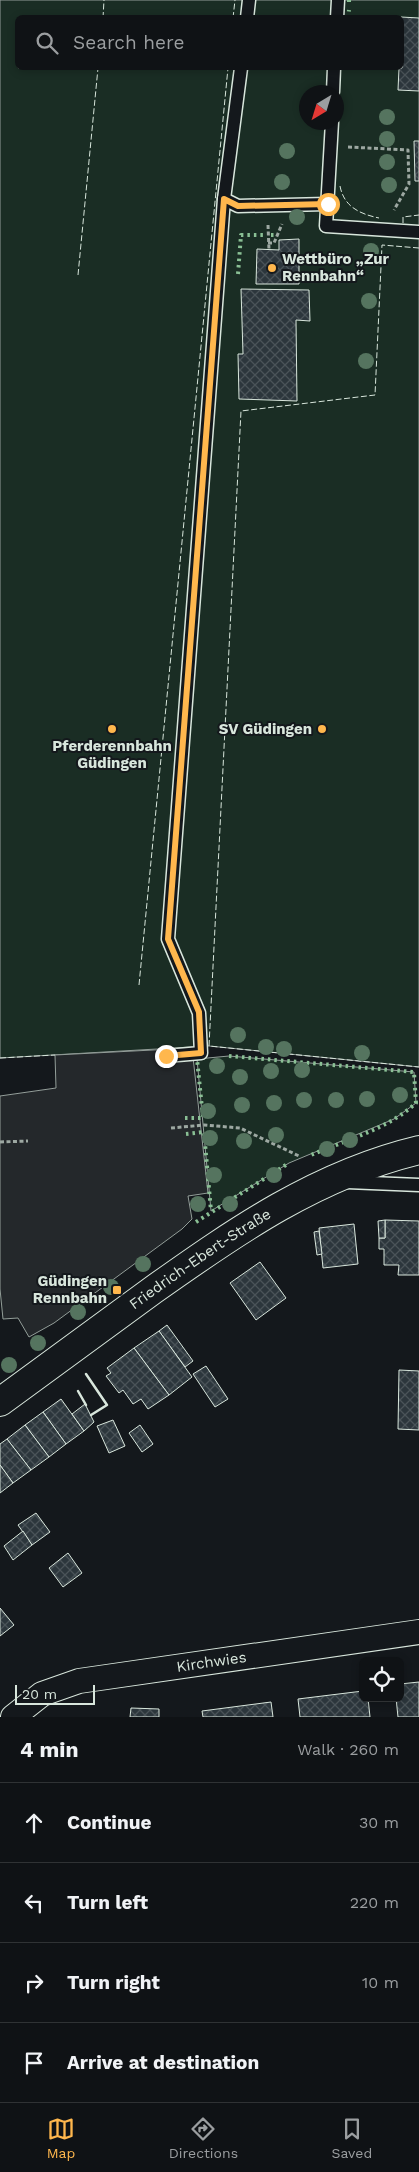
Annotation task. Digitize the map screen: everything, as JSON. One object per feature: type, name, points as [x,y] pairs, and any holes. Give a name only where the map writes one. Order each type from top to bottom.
[{"type":"main road","name":"Friedrich-Ebert-Straße","points":[[0,1402],[218,1244],[264,1214],[327,1181],[387,1158],[419,1150]]},
{"type":"street","name":"Kirchwies","points":[[13,1717],[42,1694],[79,1682],[419,1632]]},
{"type":"lane","points":[[247,15],[249,0]]},
{"type":"lane","points":[[337,15],[338,0]]},
{"type":"lane","points":[[166,1056],[201,1053],[199,1012],[168,939],[224,199],[240,70]]},
{"type":"lane","points":[[333,85],[334,70]]},
{"type":"lane","points":[[331,130],[326,226],[419,232]]},
{"type":"lane","points":[[224,199],[238,206],[328,204]]},
{"type":"lane","points":[[327,1181],[419,1185]]},
{"type":"path","points":[[330,146],[408,150],[409,184],[383,230]]},
{"type":"path","points":[[268,233],[269,250]]},
{"type":"path","points":[[268,243],[274,243]]},
{"type":"path","points":[[171,1128],[204,1125],[240,1128],[299,1156]]},
{"type":"path","points":[[0,1142],[28,1140]]},
{"type":"green space","name":"Pferderennbahn Güdingen","points":[[0,0],[419,0],[419,1067],[209,1046],[0,1058]]},
{"type":"green space","points":[[229,1056],[414,1072],[416,1103],[394,1119],[289,1163],[211,1211],[197,1059]]},
{"type":"shaded area","points":[[192,1048],[208,1193],[188,1196],[192,1219],[182,1229],[54,1323],[29,1337],[18,1318],[3,1319],[0,1289],[0,1096],[56,1088],[55,1055]]},
{"type":"building","points":[[404,17],[419,18],[419,91],[398,90],[399,70],[404,70]]},
{"type":"building","points":[[414,141],[419,141],[419,181],[415,181]]},
{"type":"building","points":[[299,239],[299,284],[256,284],[257,249],[279,250],[279,240]]},
{"type":"building","points":[[241,289],[309,290],[310,321],[296,320],[297,401],[239,399],[238,354],[243,354]]},
{"type":"building","points":[[385,1220],[419,1221],[419,1275],[398,1275],[399,1265],[384,1265],[384,1249],[379,1249],[379,1238],[385,1238]]},
{"type":"building","points":[[385,1220],[385,1238],[379,1238],[378,1221]]},
{"type":"building","points":[[354,1224],[358,1264],[323,1268],[319,1228]]},
{"type":"building","points":[[319,1231],[322,1254],[317,1255],[314,1232]]},
{"type":"building","points":[[260,1262],[286,1298],[256,1320],[230,1283]]},
{"type":"building","points":[[167,1325],[193,1361],[185,1367],[159,1331]]},
{"type":"building","points":[[159,1331],[192,1377],[169,1395],[134,1348]]},
{"type":"building","points":[[134,1348],[169,1395],[148,1409],[141,1399],[133,1404],[123,1390],[119,1393],[106,1376],[111,1373],[107,1368]]},
{"type":"building","points":[[206,1366],[228,1399],[215,1407],[193,1374]]},
{"type":"building","points":[[399,1370],[419,1371],[419,1430],[398,1429]]},
{"type":"building","points":[[61,1399],[84,1431],[66,1444],[43,1412]]},
{"type":"building","points":[[85,1404],[94,1422],[84,1431],[72,1414]]},
{"type":"building","points":[[43,1412],[66,1444],[49,1457],[25,1425]]},
{"type":"building","points":[[113,1420],[125,1446],[109,1453],[97,1426]]},
{"type":"building","points":[[25,1425],[49,1457],[31,1470],[7,1439]]},
{"type":"building","points":[[140,1425],[153,1444],[142,1452],[129,1433]]},
{"type":"building","points":[[7,1439],[31,1470],[13,1483],[0,1465],[0,1444]]},
{"type":"building","points":[[0,1465],[13,1483],[0,1493]]},
{"type":"building","points":[[36,1513],[50,1532],[32,1545],[18,1525]]},
{"type":"building","points":[[23,1531],[32,1545],[13,1560],[4,1546]]},
{"type":"building","points":[[68,1553],[82,1573],[63,1587],[49,1568]]},
{"type":"building","points":[[0,1608],[14,1625],[0,1636]]},
{"type":"building","points":[[419,1682],[419,1717],[398,1717],[396,1702],[404,1702],[404,1684]]},
{"type":"building","points":[[359,1691],[359,1702],[368,1702],[370,1717],[300,1717],[298,1699]]},
{"type":"building","points":[[271,1702],[273,1717],[203,1717],[202,1711]]},
{"type":"building","points":[[131,1708],[159,1709],[159,1717],[130,1717]]},
{"type":"hedge","points":[[348,15],[349,10]]},
{"type":"hedge","points":[[238,274],[241,235],[264,235]]},
{"type":"hedge","points":[[229,1056],[414,1072],[416,1103],[405,1112],[380,1127],[311,1155]]},
{"type":"hedge","points":[[185,1118],[203,1118],[197,1059]]},
{"type":"hedge","points":[[186,1134],[204,1132],[211,1211]]},
{"type":"hedge","points":[[196,1222],[289,1163]]},
{"type":"fence","points":[[103,15],[104,0]]},
{"type":"fence","points":[[233,15],[235,0]]},
{"type":"fence","points":[[78,275],[98,70]]},
{"type":"fence","points":[[139,985],[228,70]]},
{"type":"fence","points":[[340,186],[349,204],[359,212],[379,218]]},
{"type":"fence","points":[[403,223],[403,217],[419,215]]},
{"type":"fence","points":[[419,248],[382,245],[375,395],[241,411],[209,1046],[419,1067]]},
{"type":"fence","points":[[0,1058],[55,1055]]},
{"type":"wall","points":[[86,1374],[107,1405],[91,1415]]},
{"type":"wall","points":[[78,1391],[86,1405]]},
{"type":"place","name":"Wettbüro „Zur Rennbahn“","points":[[272,268]]},
{"type":"place","name":"Pferderennbahn Güdingen","points":[[112,729]]},
{"type":"place","name":"SV Güdingen","points":[[322,729]]},
{"type":"place","name":"Güdingen Rennbahn","points":[[117,1290]]},
{"type":"route","points":[[166,1056],[201,1053],[199,1012],[168,939],[224,199],[238,206],[328,204]]}]
